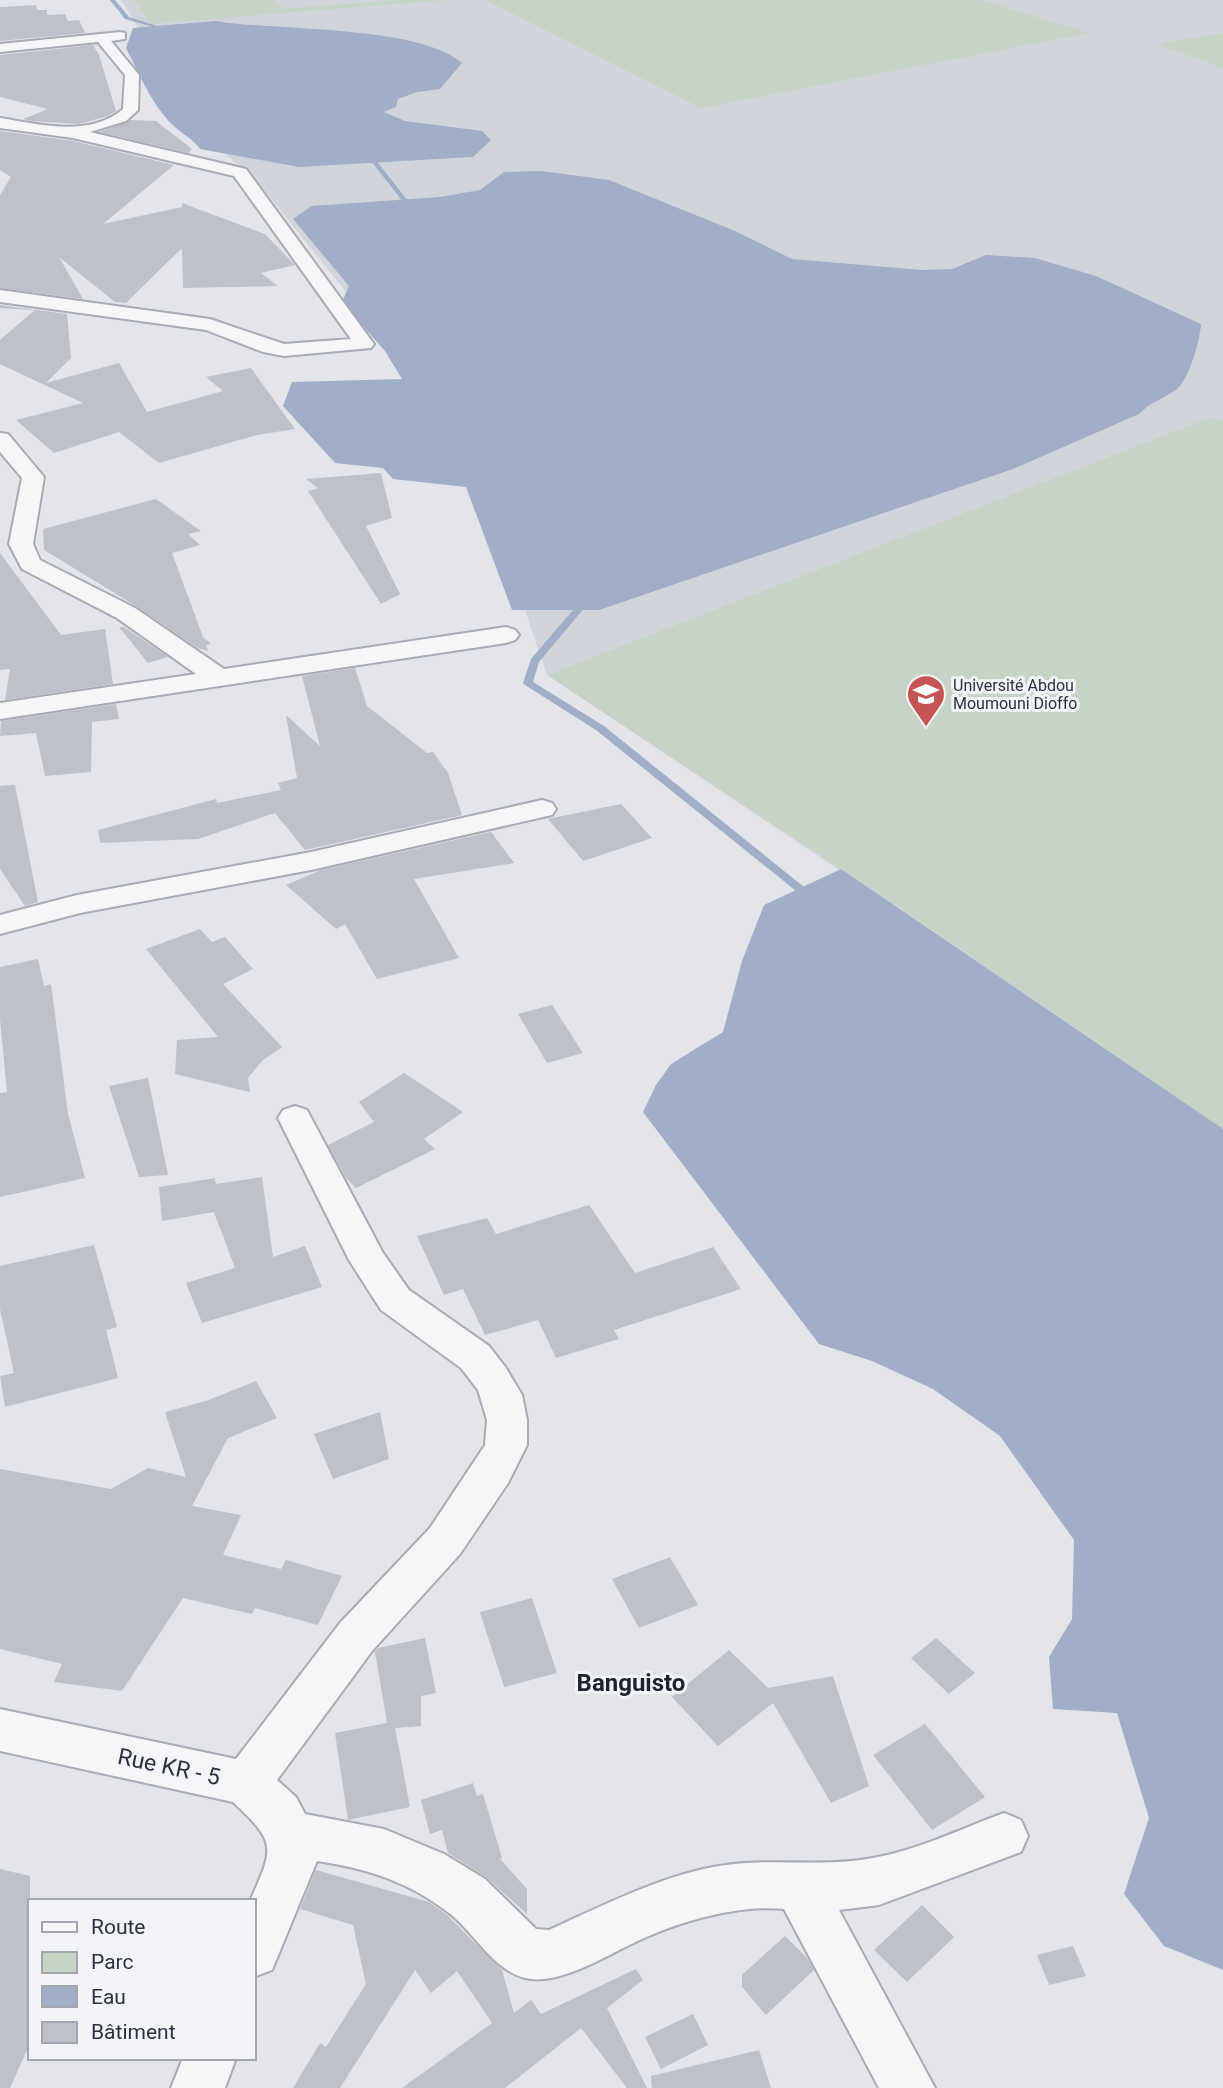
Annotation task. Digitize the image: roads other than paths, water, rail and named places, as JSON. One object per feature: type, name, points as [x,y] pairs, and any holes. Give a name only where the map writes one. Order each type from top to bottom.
[{"type":"street","points":[[0,48],[120,36]]},
{"type":"street","points":[[73,133],[121,118],[130,110],[132,75],[103,39]]},
{"type":"street","points":[[0,123],[73,133],[240,172],[364,344],[284,350],[270,348],[210,325],[0,296]]},
{"type":"street","points":[[0,439],[33,477],[21,544],[30,564],[111,605],[221,678]]},
{"type":"street","points":[[0,711],[506,635]]},
{"type":"street","points":[[0,925],[77,904],[312,861],[542,809]]},
{"type":"street","points":[[246,1783],[356,1637],[445,1541],[493,1471],[506,1444],[507,1420],[502,1395],[492,1379],[475,1357],[395,1300],[368,1260],[295,1118]]},
{"type":"street","name":"Rue KR - 5","points":[[0,1730],[246,1783],[279,1813],[291,1848]]},
{"type":"street","points":[[256,1946],[291,1848],[335,1839],[410,1860],[468,1897],[525,1953],[537,1956],[564,1951],[611,1926],[713,1891],[776,1884],[821,1888],[879,1881],[1003,1836]]},
{"type":"street","points":[[798,1885],[908,2088]]},
{"type":"street","points":[[198,2088],[209,2060]]},
{"type":"water","points":[[215,21],[380,36],[441,51],[462,63],[440,89],[417,92],[398,99],[396,107],[384,112],[405,121],[482,131],[491,140],[473,157],[299,167],[200,149],[160,111],[126,48],[133,28]]},
{"type":"water","points":[[541,171],[609,180],[735,231],[792,259],[922,270],[952,269],[986,255],[1035,258],[1096,276],[1201,324],[1196,349],[1185,378],[1176,390],[1139,414],[1013,469],[599,610],[512,610],[466,487],[393,479],[383,468],[335,463],[283,406],[292,382],[402,379],[385,351],[342,302],[349,286],[293,219],[312,206],[440,197],[480,190],[504,172]]},
{"type":"water","points":[[841,869],[1223,1129],[1223,1970],[1164,1946],[1124,1894],[1149,1818],[1117,1713],[1053,1709],[1049,1657],[1072,1619],[1074,1540],[1000,1436],[933,1389],[872,1361],[819,1344],[643,1112],[656,1085],[671,1064],[723,1032],[742,961],[764,905]]},
{"type":"waterway","points":[[112,0],[127,18],[168,30]]},
{"type":"waterway","points":[[363,155],[373,160],[413,211]]},
{"type":"waterway","points":[[588,598],[534,661],[528,683],[600,728],[810,897]]},
{"type":"place","name":"Université Abdou Moumouni Dioffo","points":[[926,728]]},
{"type":"district","name":"Banguisto","points":[[631,1683]]}]
